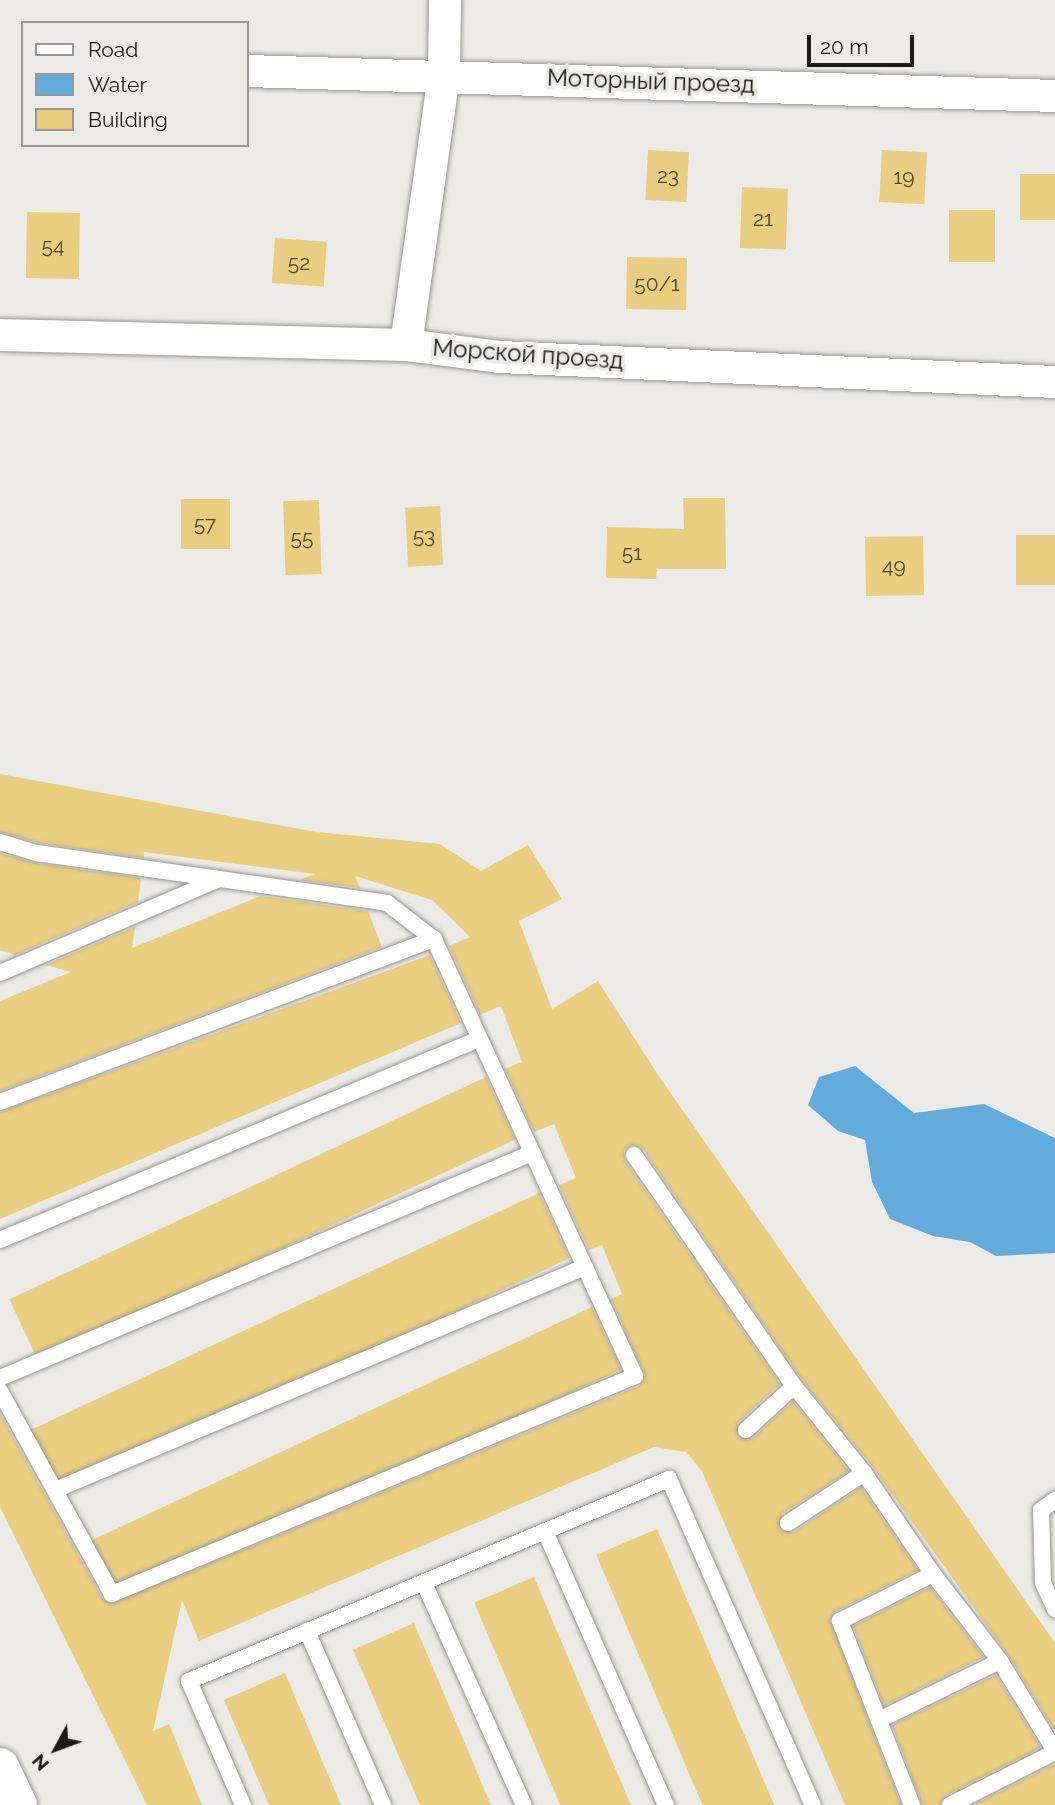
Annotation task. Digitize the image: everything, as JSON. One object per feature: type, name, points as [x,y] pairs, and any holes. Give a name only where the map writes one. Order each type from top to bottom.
[{"type":"main road","points":[[0,1767],[19,1805]]},
{"type":"street","points":[[406,345],[444,74],[445,0]]},
{"type":"street","name":"Моторный проезд","points":[[248,71],[444,74],[1055,96]]},
{"type":"street","name":"Морской проезд","points":[[0,335],[406,345],[499,356],[1055,382]]},
{"type":"lane","points":[[0,842],[37,853],[387,903],[434,939],[635,1376],[112,1594],[0,1391]]},
{"type":"lane","points":[[2,971],[219,879]]},
{"type":"lane","points":[[0,1102],[434,939]]},
{"type":"lane","points":[[0,1240],[479,1039]]},
{"type":"lane","points":[[0,1378],[532,1153]]},
{"type":"lane","points":[[634,1155],[794,1386],[864,1473],[933,1574],[1000,1661],[1055,1752],[950,1805]]},
{"type":"lane","points":[[55,1490],[585,1267]]},
{"type":"lane","points":[[746,1430],[794,1386]]},
{"type":"lane","points":[[788,1523],[864,1473]]},
{"type":"lane","points":[[243,1805],[189,1681],[669,1479],[813,1805]]},
{"type":"lane","points":[[1055,1500],[1041,1510],[1043,1583],[1055,1609]]},
{"type":"lane","points":[[545,1531],[666,1805]]},
{"type":"lane","points":[[912,1805],[839,1621],[933,1574]]},
{"type":"lane","points":[[424,1583],[524,1805]]},
{"type":"lane","points":[[307,1631],[383,1805]]},
{"type":"lane","points":[[879,1720],[1000,1661]]},
{"type":"water","points":[[855,1066],[914,1113],[984,1104],[1055,1138],[1055,1253],[996,1256],[970,1242],[933,1236],[890,1219],[872,1182],[865,1140],[838,1131],[808,1105],[819,1077]]},
{"type":"building","points":[[648,150],[689,152],[686,202],[645,200]]},
{"type":"building","points":[[882,150],[927,152],[924,204],[879,202]]},
{"type":"building","points":[[1020,174],[1055,174],[1055,220],[1020,220]]},
{"type":"building","points":[[742,187],[788,189],[786,250],[740,248]]},
{"type":"building","points":[[949,210],[995,210],[995,262],[949,262]]},
{"type":"building","points":[[27,212],[80,213],[79,279],[26,278]]},
{"type":"building","points":[[275,238],[327,242],[324,287],[272,283]]},
{"type":"building","points":[[627,257],[687,258],[686,310],[626,309]]},
{"type":"building","points":[[683,498],[725,498],[726,569],[657,569],[656,579],[606,578],[607,527],[684,529]]},
{"type":"building","points":[[181,499],[230,499],[230,549],[181,549]]},
{"type":"building","points":[[319,500],[322,574],[286,575],[283,501]]},
{"type":"building","points":[[440,506],[443,565],[408,567],[405,508]]},
{"type":"building","points":[[1016,535],[1055,535],[1055,585],[1016,585]]},
{"type":"building","points":[[923,536],[924,595],[866,596],[865,537]]},
{"type":"building","points":[[0,774],[316,832],[440,844],[481,871],[528,845],[562,899],[519,921],[552,1009],[598,981],[658,1075],[1055,1643],[1055,1731],[1008,1655],[872,1466],[802,1380],[643,1149],[632,1145],[624,1151],[625,1161],[780,1384],[738,1423],[738,1437],[753,1438],[793,1401],[849,1471],[782,1514],[780,1529],[794,1532],[861,1487],[918,1570],[835,1612],[830,1620],[901,1805],[845,1805],[702,1471],[686,1452],[654,1447],[199,1641],[182,1600],[153,1731],[169,1724],[202,1805],[147,1805],[0,1507],[0,1414],[103,1599],[112,1604],[639,1386],[645,1376],[611,1299],[622,1294],[602,1245],[589,1250],[559,1185],[576,1178],[554,1124],[534,1132],[505,1069],[522,1062],[501,1006],[480,1015],[449,946],[470,937],[432,900],[355,876],[360,888],[299,880],[315,874],[144,852],[144,858],[39,843],[0,832]]},
{"type":"building","points":[[0,853],[36,863],[141,878],[138,902],[15,955],[0,950]]},
{"type":"building","points":[[261,896],[368,911],[382,947],[0,1091],[0,1001],[71,972],[46,965],[135,927],[132,948]]},
{"type":"building","points":[[430,955],[461,1023],[0,1219],[0,1112]]},
{"type":"building","points":[[486,1077],[515,1140],[38,1362],[9,1299]]},
{"type":"building","points":[[539,1193],[569,1258],[61,1495],[31,1430]]},
{"type":"building","points":[[592,1307],[621,1370],[121,1603],[92,1540]]},
{"type":"building","points":[[657,1529],[774,1805],[702,1805],[596,1555]]},
{"type":"building","points":[[534,1577],[631,1805],[560,1805],[474,1602]]},
{"type":"building","points":[[930,1587],[984,1657],[884,1706],[853,1626]]},
{"type":"building","points":[[414,1623],[491,1805],[420,1805],[353,1650]]},
{"type":"building","points":[[285,1673],[341,1805],[269,1805],[224,1700]]},
{"type":"building","points":[[996,1675],[1041,1748],[945,1796],[940,1805],[922,1805],[892,1725]]},
{"type":"building","points":[[1055,1764],[1055,1805],[973,1805]]}]
